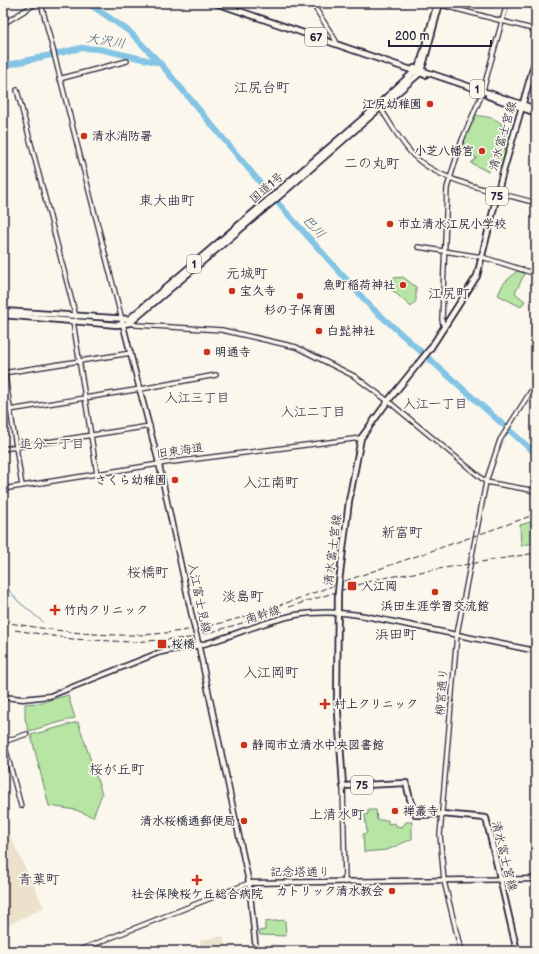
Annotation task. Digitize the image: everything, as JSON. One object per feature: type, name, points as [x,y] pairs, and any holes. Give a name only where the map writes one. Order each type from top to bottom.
[{"type":"main road","name":"67","points":[[216,3],[418,71]]},
{"type":"main road","name":"67","points":[[226,3],[418,71]]},
{"type":"main road","points":[[418,71],[437,3]]},
{"type":"main road","name":"清水富士宮線","points":[[517,951],[486,818],[442,814],[416,815],[406,783],[342,786],[337,698],[338,593],[349,501],[361,438],[388,401],[430,349],[474,281],[482,257],[498,192],[536,58]]},
{"type":"main road","name":"1","points":[[418,71],[536,109]]},
{"type":"main road","name":"国道1号","points":[[129,321],[266,205],[418,71]]},
{"type":"main road","name":"1","points":[[523,106],[536,113]]},
{"type":"main road","points":[[3,311],[75,319]]},
{"type":"main road","points":[[3,315],[123,322],[129,321]]},
{"type":"main road","name":"入江富士見線","points":[[123,322],[159,464],[199,645],[249,882],[256,951]]},
{"type":"main road","name":"南幹線","points":[[3,697],[23,699],[50,696],[158,653],[175,648],[199,645],[295,615],[338,612],[371,617],[536,651]]},
{"type":"main road","name":"記念塔通り","points":[[249,882],[536,879]]},
{"type":"street","points":[[3,24],[37,3]]},
{"type":"street","points":[[41,3],[59,79],[123,322]]},
{"type":"street","points":[[312,3],[336,41]]},
{"type":"street","points":[[437,3],[536,30]]},
{"type":"street","points":[[444,328],[442,320],[447,188],[462,140],[483,93],[507,3]]},
{"type":"street","points":[[59,79],[127,61]]},
{"type":"street","points":[[17,90],[75,319],[79,362],[97,474]]},
{"type":"street","points":[[380,106],[413,155],[429,168],[450,178],[536,202]]},
{"type":"street","points":[[418,247],[482,257],[536,274]]},
{"type":"street","points":[[129,321],[136,325],[222,330],[296,346],[353,375],[388,401],[486,482],[536,491]]},
{"type":"street","points":[[4,373],[131,353]]},
{"type":"street","points":[[3,362],[22,486]]},
{"type":"street","points":[[3,411],[141,389],[216,375]]},
{"type":"street","name":"柳宮通り","points":[[461,951],[444,881],[440,835],[457,634],[486,482],[501,438],[536,383]]},
{"type":"street","points":[[3,449],[150,426]]},
{"type":"street","name":"旧東海道","points":[[3,489],[159,464],[361,438]]},
{"type":"street","points":[[21,806],[3,741],[27,734]]},
{"type":"street","points":[[342,786],[345,882]]},
{"type":"street","name":"記念塔通り","points":[[77,951],[249,882]]},
{"type":"shaded area","points":[[9,834],[44,907],[3,928],[3,837]]},
{"type":"shaded area","points":[[223,936],[227,951],[199,951],[201,940]]},
{"type":"green space","points":[[474,115],[492,118],[502,124],[502,128],[505,133],[505,155],[503,164],[500,168],[491,166],[488,172],[471,163],[477,158],[464,155],[464,151],[460,147]]},
{"type":"green space","points":[[517,271],[525,273],[515,293],[525,301],[521,307],[498,295],[503,284]]},
{"type":"green space","points":[[403,277],[416,287],[416,301],[411,307],[391,289],[393,278]]},
{"type":"green space","points":[[530,522],[536,542],[521,546],[520,525]]},
{"type":"green space","points":[[68,695],[75,718],[29,731],[25,719],[25,704],[39,703]]},
{"type":"green space","points":[[78,722],[102,794],[93,817],[76,810],[49,806],[31,735]]},
{"type":"green space","points":[[368,810],[376,810],[377,820],[388,820],[388,824],[395,823],[396,826],[402,827],[406,822],[412,822],[412,839],[387,850],[364,852],[363,834],[367,833],[365,815],[368,814]]},
{"type":"green space","points":[[285,920],[286,936],[260,935],[259,931],[265,930],[265,922]]},
{"type":"waterway","name":"巴川","points":[[88,3],[130,32],[160,63],[268,192],[371,307],[536,454]]},
{"type":"waterway","name":"大沢川","points":[[3,66],[81,48],[99,49],[160,63]]},
{"type":"waterway","points":[[3,583],[18,601],[43,622]]},
{"type":"railway","points":[[3,622],[63,631],[104,635],[144,635],[189,630],[235,619],[281,605],[536,514]]},
{"type":"railway","points":[[289,607],[377,579],[536,553]]},
{"type":"railway","points":[[15,630],[72,639],[131,642],[191,638],[249,621]]},
{"type":"place","name":"江尻幼稚園","points":[[430,104]]},
{"type":"place","name":"清水消防署","points":[[84,136]]},
{"type":"place","name":"小芝八幡宮","points":[[482,151]]},
{"type":"place","name":"市立清水江尻小学校","points":[[390,224]]},
{"type":"place","name":"魚町稲荷神社","points":[[403,285]]},
{"type":"place","name":"宝久寺","points":[[232,291]]},
{"type":"place","name":"杉の子保育園","points":[[300,296]]},
{"type":"place","name":"白髭神社","points":[[319,331]]},
{"type":"place","name":"明通寺","points":[[207,352]]},
{"type":"place","name":"さくら幼稚園","points":[[175,480]]},
{"type":"place","name":"入江岡","points":[[352,586]]},
{"type":"place","name":"浜田生涯学習交流館","points":[[435,592]]},
{"type":"place","name":"竹内クリニック","points":[[55,610]]},
{"type":"place","name":"桜橋","points":[[162,644]]},
{"type":"place","name":"村上クリニック","points":[[325,704]]},
{"type":"place","name":"静岡市立清水中央図書館","points":[[244,745]]},
{"type":"place","name":"禅叢寺","points":[[395,811]]},
{"type":"place","name":"清水桜橋通郵便局","points":[[244,821]]},
{"type":"place","name":"社会保険桜ケ丘総合病院","points":[[197,880]]},
{"type":"place","name":"カトリック清水教会","points":[[392,891]]},
{"type":"district","name":"江尻台町","points":[[262,87]]},
{"type":"district","name":"二の丸町","points":[[372,163]]},
{"type":"district","name":"東大曲町","points":[[167,200]]},
{"type":"district","name":"元城町","points":[[247,273]]},
{"type":"district","name":"江尻町","points":[[449,293]]},
{"type":"district","name":"入江三丁目","points":[[197,398]]},
{"type":"district","name":"入江一丁目","points":[[435,404]]},
{"type":"district","name":"入江二丁目","points":[[313,412]]},
{"type":"district","name":"追分一丁目","points":[[52,444]]},
{"type":"district","name":"入江南町","points":[[271,482]]},
{"type":"district","name":"新富町","points":[[402,532]]},
{"type":"district","name":"桜橋町","points":[[148,572]]},
{"type":"district","name":"淡島町","points":[[243,596]]},
{"type":"district","name":"浜田町","points":[[396,634]]},
{"type":"district","name":"入江岡町","points":[[271,672]]},
{"type":"district","name":"桜が丘町","points":[[117,769]]},
{"type":"district","name":"上清水町","points":[[337,814]]},
{"type":"district","name":"青葉町","points":[[39,879]]}]
